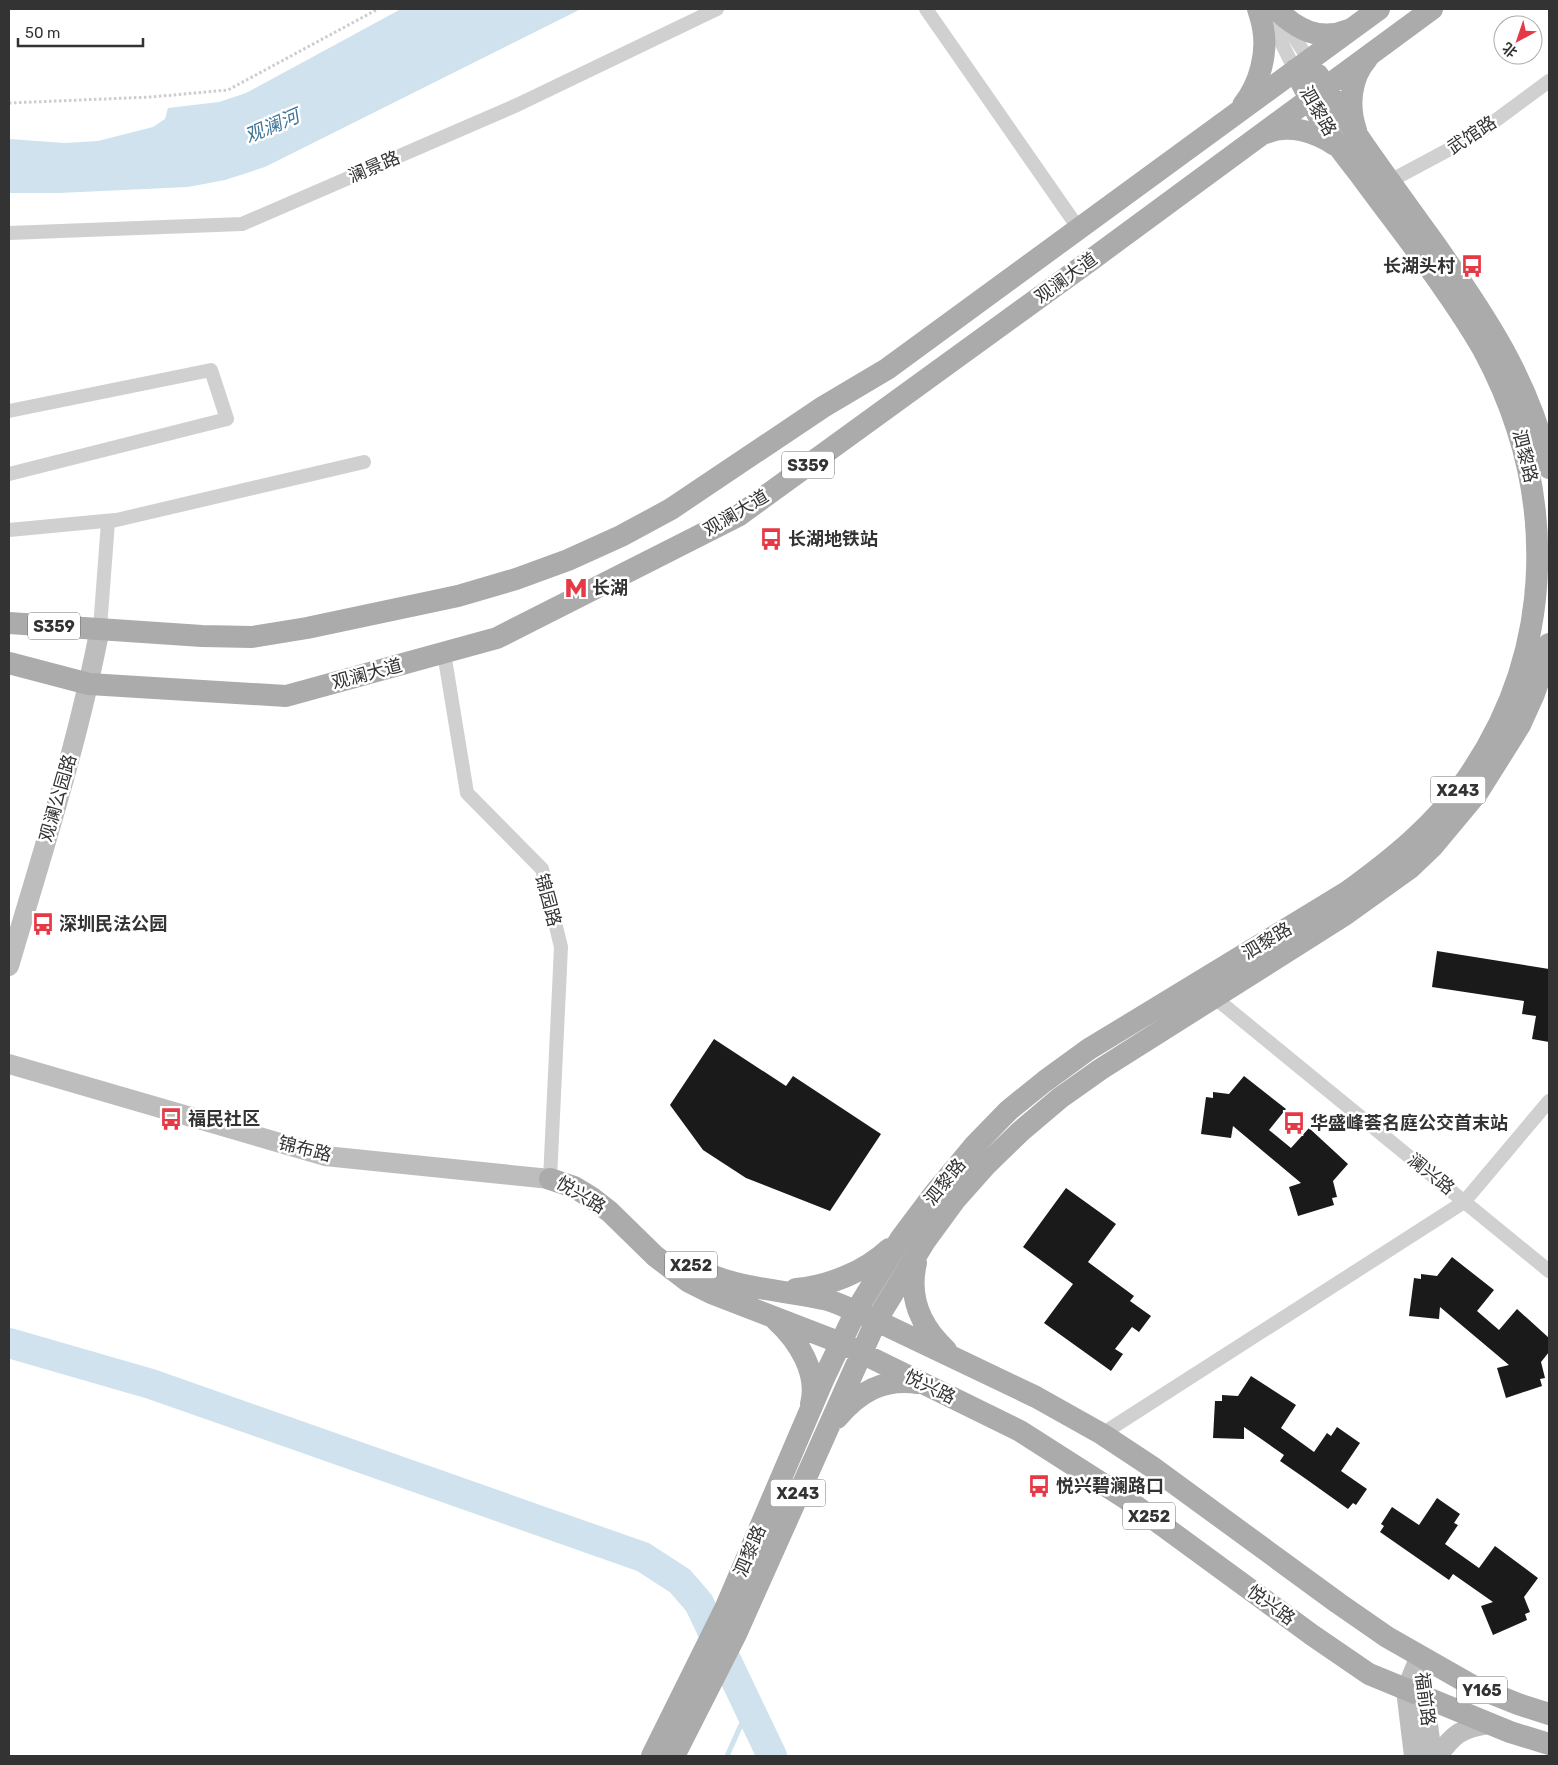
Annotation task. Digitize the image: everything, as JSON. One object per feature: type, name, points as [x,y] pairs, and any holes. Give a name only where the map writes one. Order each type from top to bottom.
[{"type":"main road","points":[[1238,113],[1249,98],[1257,82],[1261,66],[1264,28],[1258,9]]},
{"type":"main road","points":[[1276,9],[1288,22],[1302,30],[1316,34],[1340,33],[1354,27]]},
{"type":"main road","name":"观澜大道","points":[[9,623],[202,636],[252,637],[307,628],[458,596],[516,579],[568,560],[621,536],[670,509],[823,407],[886,369],[1379,9]]},
{"type":"main road","name":"观澜大道","points":[[9,663],[89,684],[286,696],[497,638],[738,516],[1432,9]]},
{"type":"main road","points":[[1261,135],[1273,130],[1296,129],[1350,143],[1353,122],[1351,105],[1353,87],[1364,62],[1374,52]]},
{"type":"main road","name":"泗黎路","points":[[1302,65],[1318,93],[1322,123],[1350,143],[1390,181],[1500,340],[1522,384],[1536,421],[1549,468]]},
{"type":"main road","name":"泗黎路","points":[[674,1756],[736,1634],[876,1320],[955,1200],[987,1164],[1021,1131],[1060,1098],[1205,990],[1347,892],[1403,849],[1442,810],[1466,781],[1487,748],[1508,708],[1524,668],[1535,624],[1540,578],[1537,504],[1520,428],[1484,351],[1350,143]]},
{"type":"main road","name":"观澜公园路","points":[[9,966],[77,733],[100,628]]},
{"type":"main road","name":"泗黎路","points":[[652,1756],[725,1609],[856,1310],[901,1238],[934,1194],[974,1146],[1009,1110],[1089,1049],[1205,990],[1377,892],[1410,868],[1433,846],[1478,792],[1500,761],[1520,726],[1534,694],[1549,644]]},
{"type":"main road","name":"锦布路","points":[[9,1064],[325,1156],[550,1179]]},
{"type":"main road","name":"悦兴路","points":[[550,1179],[564,1174],[592,1186],[619,1206],[672,1253],[693,1267],[715,1278],[740,1285],[826,1299],[856,1310],[1036,1397],[1102,1434],[1152,1467],[1387,1637],[1473,1686],[1549,1714]]},
{"type":"main road","name":"悦兴路","points":[[550,1179],[574,1187],[592,1198],[610,1212],[655,1256],[689,1282],[711,1293],[841,1343],[1020,1431],[1125,1498],[1312,1635],[1369,1674],[1488,1724],[1549,1744]]},
{"type":"main road","points":[[778,1290],[825,1284],[846,1276],[884,1254],[901,1238]]},
{"type":"main road","points":[[918,1254],[913,1272],[913,1291],[917,1309],[929,1332],[954,1358]]},
{"type":"main road","points":[[758,1310],[775,1319],[789,1332],[800,1348],[811,1380],[812,1397],[807,1419]]},
{"type":"main road","points":[[824,1435],[839,1416],[862,1394],[888,1383],[905,1381],[925,1384]]},
{"type":"main road","name":"福前路","points":[[1414,1756],[1415,1694],[1420,1656]]},
{"type":"main road","name":"福前路","points":[[1415,1694],[1432,1756]]},
{"type":"main road","points":[[1438,1756],[1447,1743],[1458,1733],[1470,1727],[1488,1724]]},
{"type":"street","name":"澜景路","points":[[9,233],[242,224],[517,105],[717,9]]},
{"type":"street","points":[[926,9],[1080,229]]},
{"type":"street","points":[[1258,9],[1280,40],[1302,65]]},
{"type":"street","points":[[1276,9],[1302,65]]},
{"type":"street","name":"武馆路","points":[[1390,181],[1476,135],[1549,81]]},
{"type":"street","points":[[9,411],[211,370],[227,419],[9,474]]},
{"type":"street","points":[[100,628],[108,522],[364,462]]},
{"type":"street","points":[[9,530],[116,520]]},
{"type":"street","name":"锦园路","points":[[444,652],[467,793],[542,868],[561,947],[550,1179]]},
{"type":"street","name":"澜兴路","points":[[1205,990],[1549,1271]]},
{"type":"street","points":[[1102,1434],[1464,1202],[1549,1101]]},
{"type":"path","points":[[9,103],[151,97],[228,90],[378,9]]},
{"type":"water","name":"观澜河","points":[[401,9],[581,9],[265,167],[225,180],[188,187],[59,193],[9,193],[9,139],[65,143],[98,141],[153,127],[165,119],[168,108],[219,102],[246,93]]},
{"type":"building","points":[[1437,951],[1549,969],[1549,1042],[1532,1039],[1536,1016],[1522,1014],[1524,1001],[1432,987]]},
{"type":"building","points":[[714,1039],[786,1086],[793,1076],[881,1134],[830,1211],[746,1178],[703,1150],[670,1105]]},
{"type":"building","points":[[1244,1076],[1286,1109],[1269,1130],[1291,1148],[1309,1128],[1348,1164],[1333,1181],[1337,1197],[1332,1198],[1334,1205],[1298,1216],[1289,1187],[1301,1183],[1233,1126],[1231,1138],[1201,1134],[1206,1097],[1213,1098],[1213,1092],[1229,1094]]},
{"type":"building","points":[[1066,1188],[1116,1224],[1088,1262],[1134,1296],[1130,1301],[1151,1316],[1139,1332],[1132,1327],[1115,1349],[1123,1354],[1111,1371],[1044,1323],[1073,1284],[1023,1247]]},
{"type":"building","points":[[1452,1257],[1494,1290],[1477,1311],[1499,1330],[1517,1309],[1549,1338],[1549,1352],[1541,1362],[1545,1378],[1540,1379],[1542,1386],[1506,1398],[1497,1368],[1509,1365],[1440,1307],[1439,1319],[1409,1316],[1414,1278],[1421,1279],[1421,1274],[1437,1276]]},
{"type":"building","points":[[1251,1376],[1296,1405],[1281,1428],[1314,1452],[1327,1433],[1331,1436],[1337,1427],[1360,1443],[1341,1471],[1367,1489],[1356,1505],[1353,1503],[1348,1509],[1280,1461],[1284,1455],[1244,1427],[1244,1439],[1213,1438],[1215,1401],[1222,1401],[1222,1395],[1238,1396]]},
{"type":"building","points":[[1437,1498],[1460,1514],[1454,1523],[1458,1525],[1445,1544],[1479,1568],[1495,1546],[1538,1578],[1524,1597],[1530,1612],[1525,1614],[1527,1620],[1493,1635],[1481,1606],[1493,1602],[1453,1574],[1449,1580],[1380,1532],[1384,1526],[1381,1524],[1392,1507],[1419,1525]]},
{"type":"waterway","points":[[9,1343],[151,1384],[643,1557],[680,1581],[699,1603],[772,1756]]},
{"type":"waterway","points":[[727,1756],[749,1707]]},
{"type":"place","name":"长湖头村","points":[[1472,266]]},
{"type":"place","name":"长湖地铁站","points":[[771,539]]},
{"type":"place","name":"长湖","points":[[576,588]]},
{"type":"place","name":"深圳民法公园","points":[[43,924]]},
{"type":"place","name":"福民社区","points":[[171,1119]]},
{"type":"place","name":"华盛峰荟名庭公交首末站","points":[[1294,1123]]},
{"type":"place","name":"悦兴碧澜路口","points":[[1039,1486]]}]
